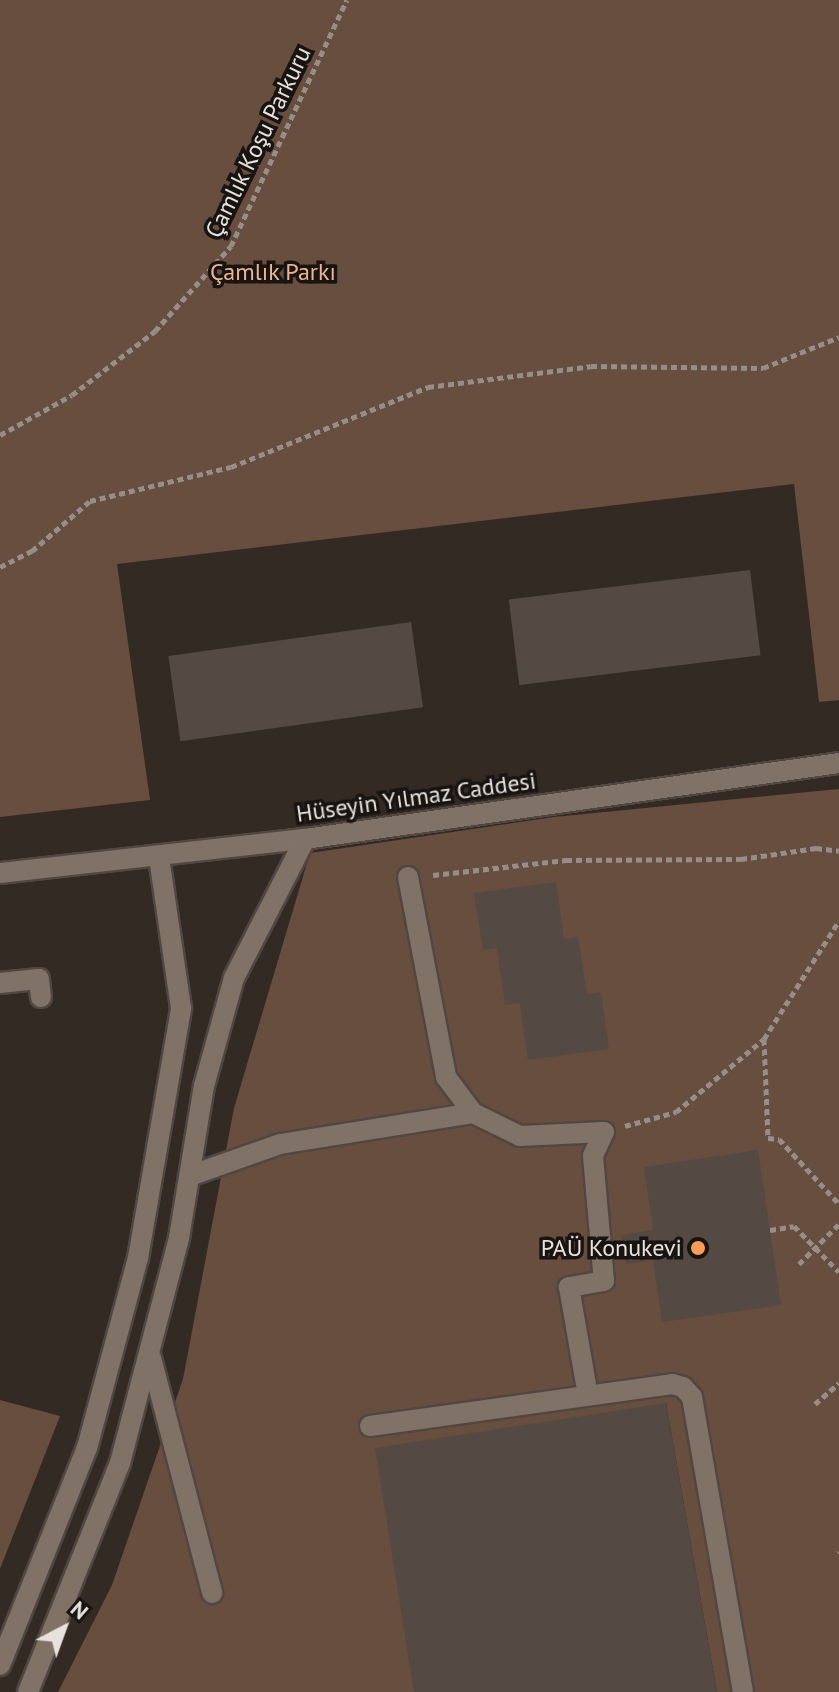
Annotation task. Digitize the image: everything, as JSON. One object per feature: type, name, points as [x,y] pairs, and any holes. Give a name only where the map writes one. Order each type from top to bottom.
[{"type":"street","name":"Hüseyin Yılmaz Caddesi","points":[[0,873],[159,858],[305,839],[839,763]]},
{"type":"street","points":[[28,1692],[120,1463],[150,1354],[192,1175],[204,1086],[234,978],[305,839]]},
{"type":"street","points":[[0,1665],[87,1448],[138,1258],[181,1008],[159,858]]},
{"type":"street","points":[[408,877],[446,1077],[473,1113],[520,1136],[604,1132],[593,1156],[604,1281],[569,1287],[586,1384]]},
{"type":"street","points":[[0,983],[39,979],[41,997]]},
{"type":"street","points":[[192,1175],[280,1144],[473,1113]]},
{"type":"street","points":[[150,1354],[212,1593]]},
{"type":"street","points":[[370,1426],[672,1384],[683,1387],[692,1397],[743,1692]]},
{"type":"path","name":"Çamlık Koşu Parkuru","points":[[0,435],[72,395],[155,331],[231,246],[347,0]]},
{"type":"path","points":[[0,567],[32,551],[90,501],[231,467],[428,387],[591,366],[763,368],[839,337]]},
{"type":"path","points":[[408,877],[566,860],[741,859],[816,848],[839,851]]},
{"type":"path","points":[[604,1132],[676,1112],[764,1039],[839,921]]},
{"type":"path","points":[[828,938],[839,937]]},
{"type":"path","points":[[764,1039],[768,1138],[779,1139],[839,1204]]},
{"type":"path","points":[[799,1264],[839,1224]]},
{"type":"path","points":[[770,1230],[794,1226],[839,1272]]},
{"type":"path","points":[[815,1404],[839,1383]]},
{"type":"green space","name":"Çamlık Parkı","points":[[0,0],[839,0],[839,700],[819,702],[794,484],[117,564],[150,800],[0,817]]},
{"type":"green space","points":[[839,789],[839,1692],[717,1692],[666,1403],[414,1692],[58,1692],[112,1585],[183,1379],[234,1108],[310,853],[554,817]]},
{"type":"green space","points":[[0,1400],[60,1416],[0,1569]]},
{"type":"building","points":[[750,570],[760,655],[519,685],[509,600]]},
{"type":"building","points":[[411,622],[423,707],[180,741],[168,656]]},
{"type":"building","points":[[556,882],[564,939],[578,937],[587,994],[601,992],[609,1049],[528,1060],[520,1003],[505,1005],[497,948],[483,950],[474,893]]},
{"type":"building","name":"PAÜ Konukevi","points":[[758,1150],[781,1305],[662,1322],[653,1260],[626,1264],[621,1235],[653,1230],[644,1167]]},
{"type":"building","points":[[666,1403],[717,1692],[414,1692],[375,1448]]},
{"type":"place","name":"PAÜ Konukevi","points":[[698,1248]]}]
